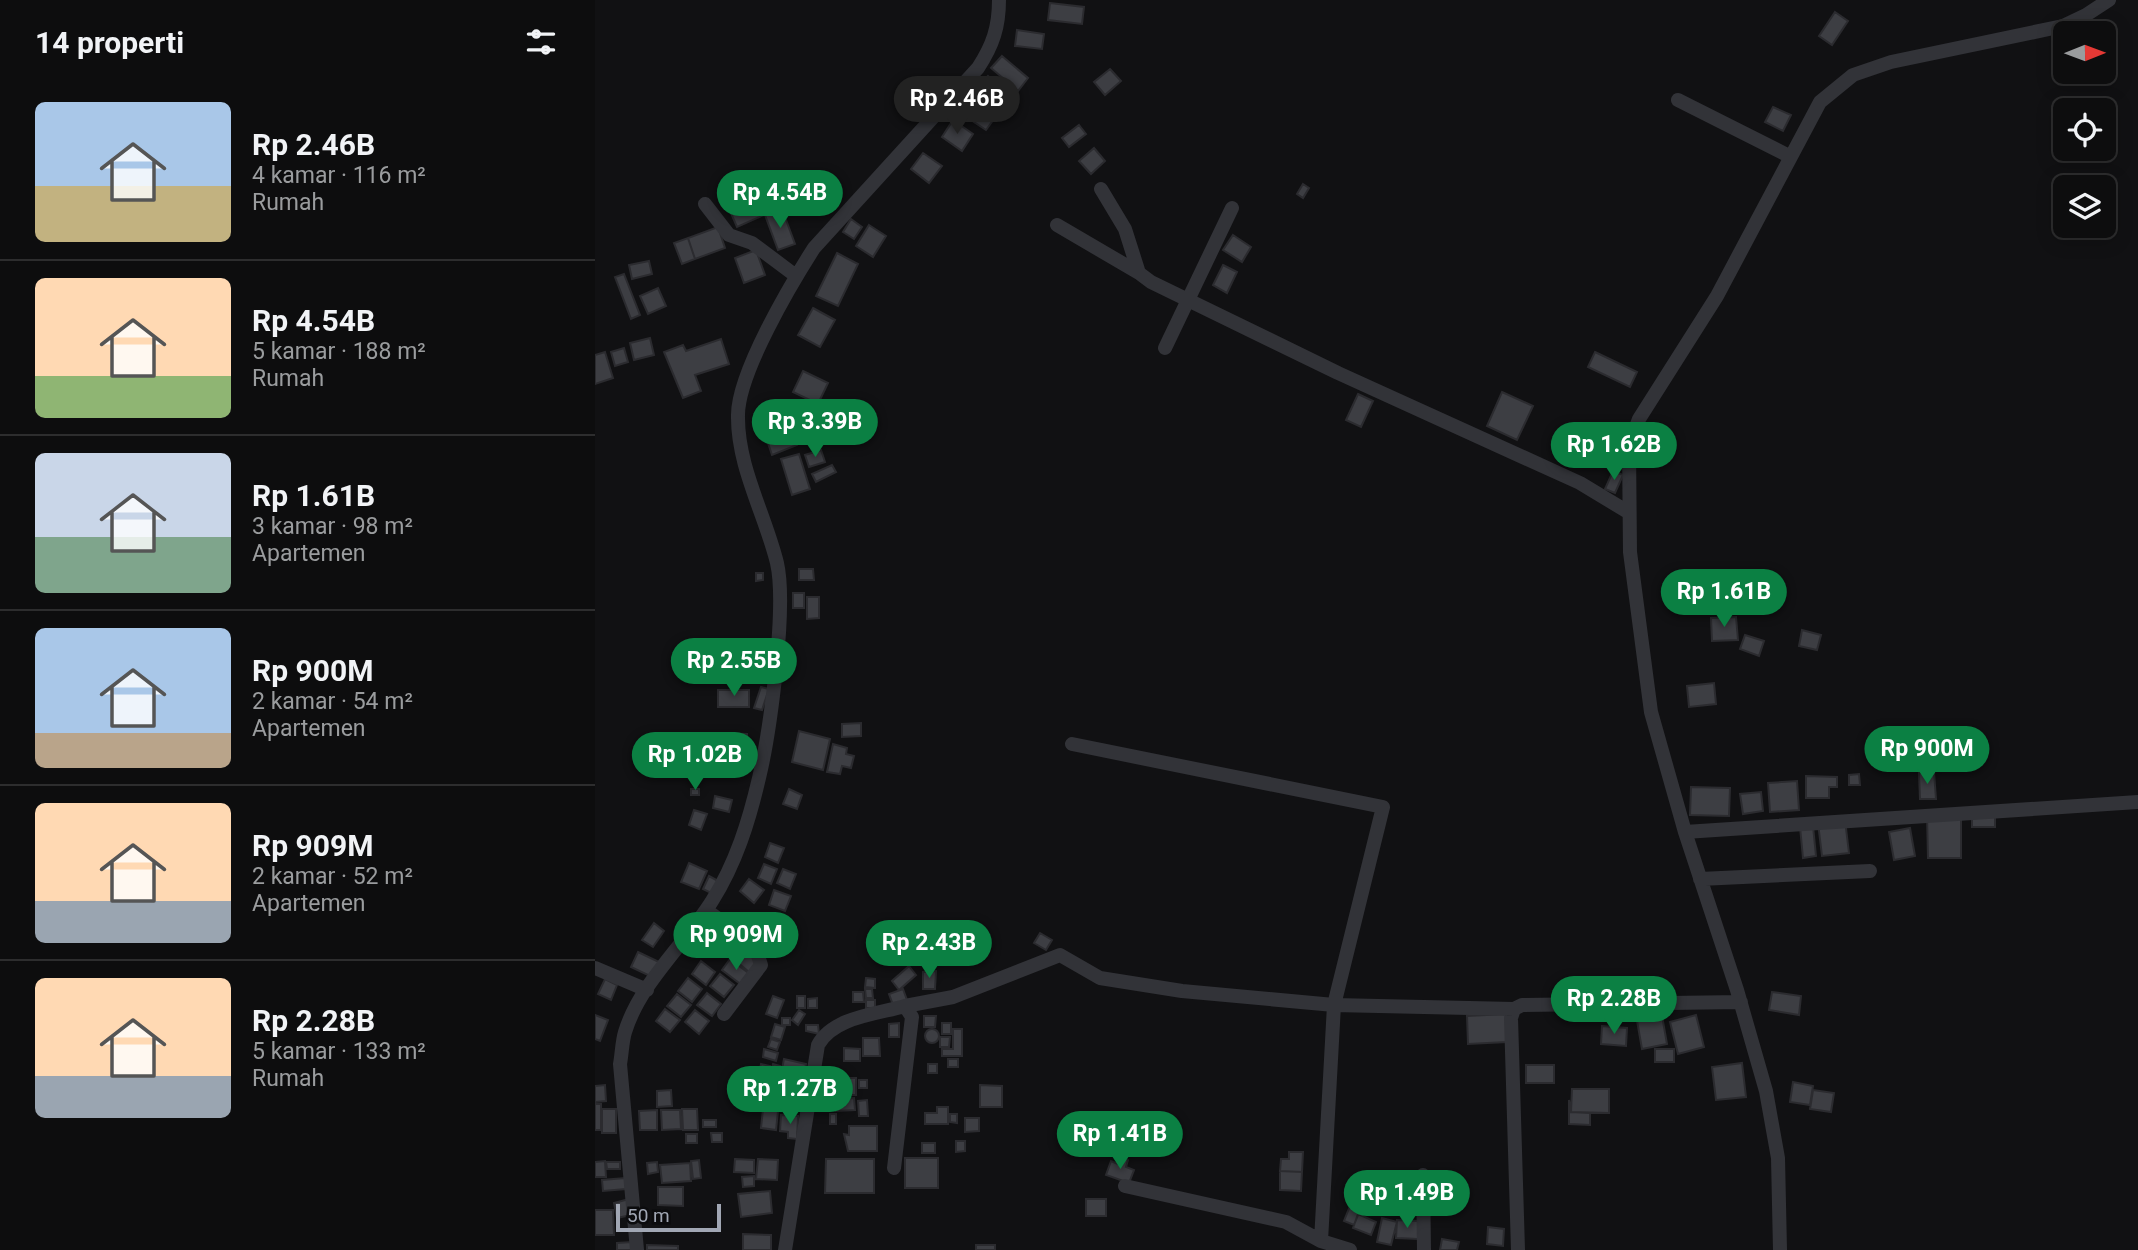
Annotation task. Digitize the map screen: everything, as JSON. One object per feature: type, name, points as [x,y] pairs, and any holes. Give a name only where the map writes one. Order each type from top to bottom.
[{"type":"street","points":[[637,1250],[620,1063],[624,1033],[647,990],[706,910],[734,864],[760,775],[771,706],[779,612],[777,565],[745,463],[738,415],[743,384],[796,276],[836,221],[866,192],[978,68],[993,45],[999,23],[999,0]]},
{"type":"street","points":[[1780,1250],[1778,1158],[1766,1091],[1741,1002],[1685,832],[1651,712],[1630,552],[1627,457],[1639,419],[1717,296],[1820,102],[1853,75],[1891,62],[2063,26],[2109,0]]},
{"type":"street","points":[[1678,100],[1789,156]]},
{"type":"street","points":[[1101,189],[1125,229],[1139,273]]},
{"type":"street","points":[[705,204],[729,235],[752,243],[796,276]]},
{"type":"street","points":[[1165,348],[1186,299],[1232,208]]},
{"type":"street","points":[[1057,226],[1186,299],[1350,379],[1580,483],[1628,512]]},
{"type":"street","points":[[1072,744],[1383,807],[1334,1005],[1321,1241]]},
{"type":"street","points":[[1685,832],[2138,802]]},
{"type":"street","points":[[1700,879],[1870,871]]},
{"type":"street","points":[[706,910],[754,946],[761,965],[724,1014]]},
{"type":"street","points":[[785,1250],[818,1045],[824,1033],[835,1025],[953,996],[997,982],[1060,955],[1100,978],[1182,991],[1334,1005],[1514,1009],[1521,1005],[1741,1002]]},
{"type":"street","points":[[595,968],[647,990]]},
{"type":"street","points":[[894,1168],[912,1017],[905,1006]]},
{"type":"street","points":[[1514,1009],[1511,1031],[1518,1250]]},
{"type":"street","points":[[1423,1175],[1424,1250]]},
{"type":"street","points":[[1125,1186],[1286,1222],[1321,1241],[1350,1250]]},
{"type":"building","points":[[1050,3],[1084,7],[1082,24],[1048,20]]},
{"type":"building","points":[[1835,12],[1848,21],[1832,45],[1819,36]]},
{"type":"building","points":[[1017,30],[1044,34],[1042,49],[1015,46]]},
{"type":"building","points":[[1002,56],[1028,78],[1018,91],[991,68]]},
{"type":"building","points":[[1110,69],[1121,81],[1105,95],[1094,82]]},
{"type":"building","points":[[988,76],[999,86],[990,96],[979,86]]},
{"type":"building","points":[[974,104],[979,109],[967,121],[962,117]]},
{"type":"building","points":[[1773,107],[1791,115],[1783,131],[1765,122]]},
{"type":"building","points":[[982,111],[994,119],[986,130],[974,122]]},
{"type":"building","points":[[953,120],[973,134],[962,151],[942,137]]},
{"type":"building","points":[[1079,125],[1086,134],[1069,147],[1062,138]]},
{"type":"building","points":[[1094,148],[1105,161],[1091,174],[1079,161]]},
{"type":"building","points":[[923,153],[942,166],[929,183],[911,169]]},
{"type":"building","points":[[1303,184],[1309,188],[1303,198],[1297,194]]},
{"type":"building","points":[[775,191],[782,207],[737,227],[730,211]]},
{"type":"building","points":[[782,209],[795,244],[778,250],[765,215]]},
{"type":"building","points":[[851,219],[862,227],[854,239],[843,232]]},
{"type":"building","points":[[869,225],[886,236],[873,257],[856,246]]},
{"type":"building","points":[[718,227],[725,248],[695,259],[688,238]]},
{"type":"building","points":[[1233,235],[1251,247],[1242,262],[1223,250]]},
{"type":"building","points":[[688,238],[695,259],[682,264],[674,243]]},
{"type":"building","points":[[756,250],[765,275],[744,283],[735,258]]},
{"type":"building","points":[[837,253],[858,264],[838,306],[816,296]]},
{"type":"building","points":[[649,261],[652,274],[632,279],[629,265]]},
{"type":"building","points":[[1223,265],[1237,272],[1227,293],[1213,285]]},
{"type":"building","points":[[624,274],[640,315],[631,319],[615,277]]},
{"type":"building","points":[[658,288],[666,306],[648,314],[640,296]]},
{"type":"building","points":[[813,308],[835,320],[820,347],[798,335]]},
{"type":"building","points":[[650,338],[654,355],[634,360],[630,343]]},
{"type":"building","points":[[721,339],[729,364],[695,375],[701,391],[683,398],[664,352],[683,345],[686,351]]},
{"type":"building","points":[[624,348],[628,362],[615,366],[611,352]]},
{"type":"building","points":[[605,352],[613,378],[595,384],[595,355]]},
{"type":"building","points":[[1595,352],[1637,372],[1630,387],[1588,367]]},
{"type":"building","points":[[803,371],[828,383],[818,404],[793,392]]},
{"type":"building","points":[[1502,392],[1533,406],[1517,440],[1487,426]]},
{"type":"building","points":[[1358,394],[1373,401],[1361,427],[1346,420]]},
{"type":"building","points":[[793,433],[797,445],[772,455],[768,443]]},
{"type":"building","points":[[821,450],[825,462],[809,467],[805,455]]},
{"type":"building","points":[[799,454],[810,489],[792,495],[781,459]]},
{"type":"building","points":[[832,465],[836,472],[816,482],[812,474]]},
{"type":"building","points":[[1613,471],[1623,475],[1615,493],[1605,489]]},
{"type":"building","points":[[799,569],[813,569],[814,580],[799,580]]},
{"type":"building","points":[[756,573],[763,573],[763,580],[756,581]]},
{"type":"building","points":[[793,593],[804,593],[804,608],[793,608]]},
{"type":"building","points":[[807,597],[819,597],[819,618],[807,619]]},
{"type":"building","points":[[1736,617],[1738,640],[1712,641],[1711,618]]},
{"type":"building","points":[[1802,630],[1821,635],[1817,650],[1799,646]]},
{"type":"building","points":[[1745,635],[1764,641],[1759,656],[1740,649]]},
{"type":"building","points":[[746,662],[764,662],[765,679],[746,679]]},
{"type":"building","points":[[1714,683],[1716,704],[1689,707],[1687,686]]},
{"type":"building","points":[[761,687],[769,689],[762,710],[754,708]]},
{"type":"building","points":[[718,690],[749,690],[749,707],[718,707]]},
{"type":"building","points":[[861,723],[861,736],[842,737],[842,724]]},
{"type":"building","points":[[799,731],[830,739],[823,770],[792,762]]},
{"type":"building","points":[[719,733],[747,734],[747,748],[719,747]]},
{"type":"building","points":[[833,744],[847,748],[846,754],[854,756],[851,768],[842,766],[840,774],[827,772]]},
{"type":"building","points":[[1934,772],[1936,799],[1920,799],[1919,773]]},
{"type":"building","points":[[1859,774],[1860,785],[1849,785],[1849,775]]},
{"type":"building","points":[[1806,776],[1837,777],[1837,787],[1829,787],[1829,798],[1806,798]]},
{"type":"building","points":[[1797,781],[1799,810],[1770,812],[1768,783]]},
{"type":"building","points":[[1691,787],[1730,788],[1729,816],[1690,815]]},
{"type":"building","points":[[691,789],[699,789],[699,795],[691,795]]},
{"type":"building","points":[[789,789],[802,795],[797,809],[783,804]]},
{"type":"building","points":[[1761,792],[1763,811],[1743,814],[1740,794]]},
{"type":"building","points":[[715,796],[732,800],[729,812],[713,808]]},
{"type":"building","points":[[694,810],[707,814],[701,830],[689,825]]},
{"type":"building","points":[[1961,814],[1961,858],[1928,858],[1927,815]]},
{"type":"building","points":[[1972,814],[1995,814],[1995,827],[1972,827]]},
{"type":"building","points":[[1845,820],[1849,853],[1822,856],[1818,823]]},
{"type":"building","points":[[1813,826],[1816,856],[1803,858],[1800,827]]},
{"type":"building","points":[[1910,828],[1915,856],[1894,860],[1889,832]]},
{"type":"building","points":[[770,843],[784,848],[778,863],[765,857]]},
{"type":"building","points":[[689,863],[707,871],[699,889],[681,882]]},
{"type":"building","points":[[764,864],[777,869],[771,884],[758,878]]},
{"type":"building","points":[[783,869],[796,874],[790,889],[777,883]]},
{"type":"building","points":[[709,876],[720,882],[713,894],[703,889]]},
{"type":"building","points":[[749,879],[764,890],[754,903],[740,891]]},
{"type":"building","points":[[774,890],[791,896],[785,911],[769,905]]},
{"type":"building","points":[[654,923],[664,931],[653,947],[642,940]]},
{"type":"building","points":[[1040,933],[1052,940],[1046,950],[1034,943]]},
{"type":"building","points":[[740,944],[759,960],[749,972],[730,956]]},
{"type":"building","points":[[638,952],[659,962],[652,977],[631,967]]},
{"type":"building","points":[[730,959],[751,975],[743,986],[722,970]]},
{"type":"building","points":[[701,961],[715,972],[706,985],[692,974]]},
{"type":"building","points":[[909,966],[916,975],[899,990],[892,981]]},
{"type":"building","points":[[936,971],[935,989],[923,989],[923,972]]},
{"type":"building","points":[[720,974],[734,985],[724,997],[710,986]]},
{"type":"building","points":[[688,978],[702,989],[692,1002],[678,991]]},
{"type":"building","points":[[866,978],[875,979],[875,988],[865,987]]},
{"type":"building","points":[[605,979],[617,985],[611,1000],[598,994]]},
{"type":"building","points":[[865,989],[872,989],[873,998],[866,998]]},
{"type":"building","points":[[903,989],[907,1000],[893,1005],[889,994]]},
{"type":"building","points":[[853,992],[863,992],[864,1002],[853,1002]]},
{"type":"building","points":[[1772,992],[1801,996],[1799,1015],[1769,1010]]},
{"type":"building","points":[[707,993],[721,1004],[712,1016],[697,1005]]},
{"type":"building","points":[[677,994],[691,1005],[681,1017],[667,1006]]},
{"type":"building","points":[[773,996],[784,1000],[777,1018],[766,1014]]},
{"type":"building","points":[[797,996],[805,996],[805,1008],[797,1008]]},
{"type":"building","points":[[817,998],[817,1008],[808,1008],[808,999]]},
{"type":"building","points":[[866,1000],[875,1000],[875,1008],[866,1008]]},
{"type":"building","points":[[665,1009],[680,1020],[670,1032],[656,1021]]},
{"type":"building","points":[[695,1010],[709,1021],[699,1034],[685,1022]]},
{"type":"building","points":[[799,1010],[805,1014],[798,1025],[792,1020]]},
{"type":"building","points":[[1661,1010],[1667,1044],[1642,1049],[1636,1015]]},
{"type":"building","points":[[1506,1014],[1507,1042],[1468,1044],[1467,1016]]},
{"type":"building","points":[[595,1015],[608,1020],[600,1041],[595,1039]]},
{"type":"building","points":[[1696,1015],[1704,1047],[1678,1054],[1670,1022]]},
{"type":"building","points":[[924,1016],[936,1016],[935,1027],[924,1027]]},
{"type":"building","points":[[782,1018],[790,1018],[790,1025],[782,1025]]},
{"type":"building","points":[[899,1023],[899,1037],[889,1037],[889,1024]]},
{"type":"building","points":[[942,1023],[951,1023],[951,1034],[942,1034]]},
{"type":"building","points":[[775,1024],[785,1027],[781,1040],[771,1037]]},
{"type":"building","points":[[806,1025],[818,1025],[819,1034],[806,1031]]},
{"type":"building","points":[[1602,1026],[1627,1028],[1626,1046],[1601,1044]]},
{"type":"building","points":[[932,1029],[937,1031],[937,1041],[932,1043],[927,1041],[925,1036],[927,1031]]},
{"type":"building","points":[[953,1029],[962,1029],[962,1056],[942,1056],[942,1049],[953,1049]]},
{"type":"building","points":[[940,1037],[950,1037],[949,1047],[940,1047]]},
{"type":"building","points":[[863,1038],[879,1038],[880,1056],[863,1056]]},
{"type":"building","points":[[771,1039],[780,1042],[777,1050],[768,1047]]},
{"type":"building","points":[[844,1048],[860,1049],[860,1061],[844,1061]]},
{"type":"building","points":[[764,1049],[778,1053],[776,1061],[763,1057]]},
{"type":"building","points":[[1655,1049],[1674,1049],[1674,1062],[1655,1062]]},
{"type":"building","points":[[784,1059],[806,1064],[802,1084],[780,1079]]},
{"type":"building","points":[[948,1059],[958,1059],[958,1067],[948,1067]]},
{"type":"building","points":[[1742,1063],[1746,1097],[1716,1100],[1712,1067]]},
{"type":"building","points":[[761,1064],[770,1066],[766,1081],[758,1079]]},
{"type":"building","points":[[773,1064],[780,1066],[776,1085],[769,1084]]},
{"type":"building","points":[[928,1064],[937,1064],[937,1073],[928,1073]]},
{"type":"building","points":[[1526,1065],[1554,1065],[1554,1083],[1526,1083]]},
{"type":"building","points":[[839,1078],[856,1078],[856,1095],[839,1095]]},
{"type":"building","points":[[859,1080],[867,1080],[867,1088],[859,1088]]},
{"type":"building","points":[[1793,1082],[1813,1086],[1810,1105],[1790,1102]]},
{"type":"building","points":[[605,1085],[606,1101],[595,1102],[595,1086]]},
{"type":"building","points":[[980,1085],[1002,1086],[1002,1107],[980,1107]]},
{"type":"building","points":[[1572,1089],[1609,1089],[1609,1113],[1571,1112]]},
{"type":"building","points":[[671,1090],[672,1106],[657,1107],[657,1091]]},
{"type":"building","points":[[1813,1090],[1834,1093],[1831,1112],[1810,1109]]},
{"type":"building","points":[[761,1092],[793,1097],[791,1110],[759,1105]]},
{"type":"building","points":[[854,1098],[855,1110],[836,1111],[836,1099]]},
{"type":"building","points":[[867,1100],[868,1116],[859,1116],[858,1101]]},
{"type":"building","points":[[1569,1100],[1571,1112],[1590,1113],[1590,1125],[1569,1124]]},
{"type":"building","points":[[595,1104],[601,1104],[601,1130],[595,1130]]},
{"type":"building","points":[[937,1107],[948,1107],[948,1124],[925,1124],[925,1113],[937,1113]]},
{"type":"building","points":[[602,1109],[616,1109],[616,1133],[602,1133]]},
{"type":"building","points":[[682,1109],[697,1109],[698,1130],[683,1130]]},
{"type":"building","points":[[763,1109],[778,1111],[776,1130],[761,1128]]},
{"type":"building","points":[[657,1110],[657,1130],[640,1130],[639,1111]]},
{"type":"building","points":[[661,1110],[680,1110],[681,1129],[662,1130]]},
{"type":"building","points":[[830,1114],[836,1114],[836,1124],[830,1124]]},
{"type":"building","points":[[950,1114],[957,1114],[957,1123],[950,1122]]},
{"type":"building","points":[[781,1115],[798,1116],[797,1139],[788,1138],[788,1132],[780,1131]]},
{"type":"building","points":[[965,1118],[979,1118],[979,1131],[965,1132]]},
{"type":"building","points":[[703,1120],[716,1120],[716,1127],[703,1127]]},
{"type":"building","points":[[849,1126],[877,1126],[877,1151],[848,1151],[844,1134],[849,1135]]},
{"type":"building","points":[[711,1133],[722,1133],[722,1142],[712,1142]]},
{"type":"building","points":[[686,1134],[697,1134],[697,1143],[686,1143]]},
{"type":"building","points":[[956,1141],[965,1141],[965,1151],[956,1152]]},
{"type":"building","points":[[922,1143],[935,1143],[935,1153],[922,1153]]},
{"type":"building","points":[[1289,1152],[1303,1152],[1302,1172],[1280,1171],[1281,1159],[1289,1159]]},
{"type":"building","points":[[1120,1156],[1128,1160],[1126,1167],[1134,1170],[1129,1183],[1106,1175],[1111,1161],[1118,1164]]},
{"type":"building","points":[[905,1158],[938,1158],[938,1188],[905,1188]]},
{"type":"building","points":[[735,1159],[754,1160],[754,1173],[734,1172]]},
{"type":"building","points":[[758,1159],[778,1160],[777,1180],[756,1179]]},
{"type":"building","points":[[826,1159],[874,1159],[874,1193],[825,1193]]},
{"type":"building","points":[[699,1160],[701,1178],[693,1179],[691,1161]]},
{"type":"building","points":[[605,1161],[606,1177],[595,1177],[595,1162]]},
{"type":"building","points":[[606,1162],[620,1162],[620,1169],[607,1169]]},
{"type":"building","points":[[657,1162],[658,1172],[648,1174],[647,1163]]},
{"type":"building","points":[[690,1163],[691,1181],[662,1183],[660,1165]]},
{"type":"building","points":[[1280,1171],[1302,1172],[1301,1191],[1280,1190]]},
{"type":"building","points":[[754,1176],[754,1186],[743,1187],[742,1177]]},
{"type":"building","points":[[625,1178],[626,1189],[603,1191],[602,1180]]},
{"type":"building","points":[[658,1187],[683,1187],[683,1206],[658,1205]]},
{"type":"building","points":[[770,1191],[772,1213],[741,1217],[738,1194]]},
{"type":"building","points":[[1397,1193],[1422,1194],[1421,1215],[1396,1214]]},
{"type":"building","points":[[629,1199],[631,1215],[617,1218],[614,1203]]},
{"type":"building","points":[[1086,1199],[1106,1199],[1106,1216],[1086,1216]]},
{"type":"building","points":[[1352,1201],[1362,1205],[1354,1225],[1344,1221]]},
{"type":"building","points":[[595,1210],[613,1210],[614,1235],[595,1235]]},
{"type":"building","points":[[1358,1214],[1376,1222],[1371,1235],[1353,1228]]},
{"type":"building","points":[[1382,1218],[1397,1222],[1391,1245],[1377,1242]]},
{"type":"building","points":[[1397,1220],[1418,1221],[1418,1239],[1396,1238]]},
{"type":"building","points":[[1488,1227],[1504,1229],[1503,1246],[1487,1244]]},
{"type":"building","points":[[743,1234],[771,1235],[771,1250],[743,1250]]},
{"type":"building","points":[[1442,1239],[1459,1242],[1457,1250],[1440,1250]]},
{"type":"building","points":[[632,1242],[633,1250],[617,1250],[617,1243]]},
{"type":"building","points":[[647,1245],[678,1246],[678,1250],[647,1250]]},
{"type":"building","points":[[976,1245],[995,1245],[995,1250],[976,1250]]}]
